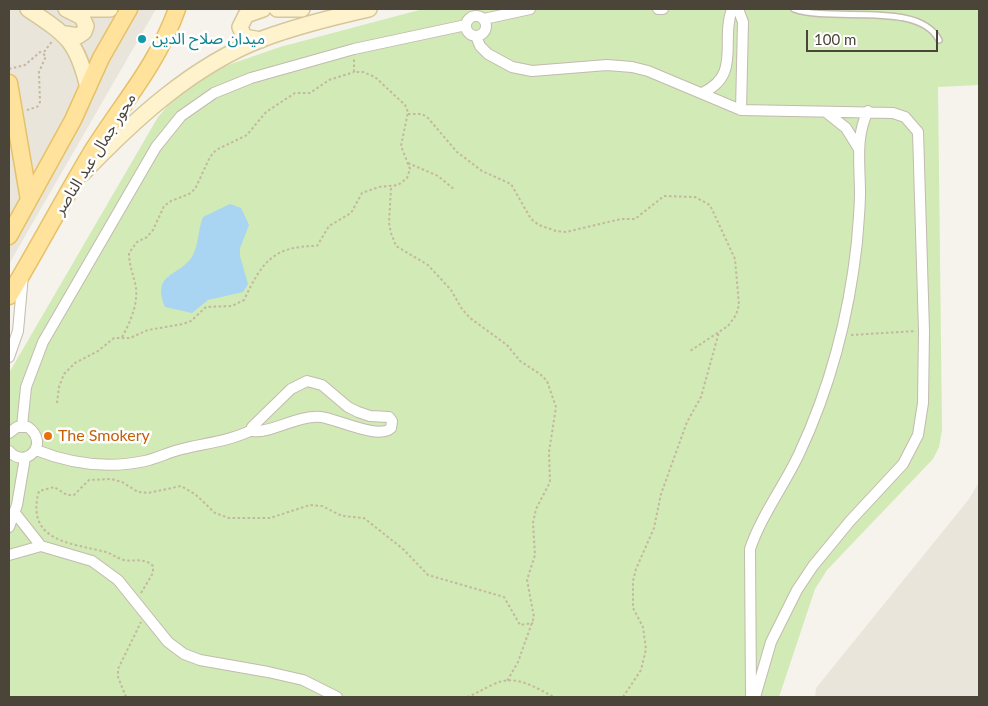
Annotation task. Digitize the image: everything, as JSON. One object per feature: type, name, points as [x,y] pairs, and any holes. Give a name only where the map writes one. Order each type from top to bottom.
[{"type":"main road","points":[[28,9],[65,34],[79,55],[88,88]]},
{"type":"main road","points":[[65,34],[78,36],[84,32],[86,26],[82,17],[66,9]]},
{"type":"main road","points":[[90,9],[110,9]]},
{"type":"main road","name":"محور جمال عبد الناصر","points":[[9,236],[73,120],[109,42],[129,9]]},
{"type":"main road","name":"محور جمال عبد الناصر","points":[[9,296],[104,134],[152,65],[166,38],[177,9]]},
{"type":"main road","points":[[261,40],[244,37],[240,27],[246,15],[263,9]]},
{"type":"main road","points":[[277,9],[302,9]]},
{"type":"main road","points":[[74,184],[126,130],[166,96],[220,60],[261,40],[316,22],[369,9]]},
{"type":"main road","points":[[9,83],[29,200]]},
{"type":"street","points":[[9,451],[18,458],[25,458],[36,450],[37,437],[33,431],[14,427],[26,387],[43,342],[156,147],[172,125],[191,107],[228,87],[257,76],[354,49],[466,25],[473,16],[484,19],[530,9]]},
{"type":"street","points":[[658,9],[664,9]]},
{"type":"street","points":[[702,93],[716,85],[725,73],[732,9]]},
{"type":"street","points":[[738,9],[743,22],[741,110]]},
{"type":"street","points":[[476,36],[486,30],[484,19]]},
{"type":"street","points":[[466,25],[468,33],[476,36],[480,46],[495,59],[522,69],[538,70],[599,65],[624,66],[648,71],[741,110],[868,111],[905,117],[915,126],[920,139],[924,331],[922,414],[914,445],[903,464],[850,521],[813,566],[797,590],[771,642],[753,697]]},
{"type":"street","points":[[753,697],[750,549],[812,423],[830,375],[841,335],[858,231],[860,134],[868,111]]},
{"type":"street","points":[[826,112],[846,128],[859,150]]},
{"type":"street","points":[[9,357],[20,318],[23,274]]},
{"type":"street","points":[[36,450],[80,463],[128,463],[155,458],[183,448],[226,440],[252,430],[256,432],[311,417],[322,417],[383,432],[390,430],[392,423],[387,416],[370,416],[353,410],[322,385],[307,381],[291,389],[275,407],[252,427],[252,430]]},
{"type":"street","points":[[9,528],[15,512],[25,458]]},
{"type":"street","points":[[15,512],[41,546]]},
{"type":"street","points":[[9,554],[41,546],[92,560],[112,575],[168,642],[191,657],[303,680],[337,697]]},
{"type":"lane","points":[[794,9],[807,13],[826,11],[917,21],[933,30],[939,40]]},
{"type":"path","points":[[354,49],[354,72]]},
{"type":"path","points":[[9,69],[25,65],[40,52],[45,54],[39,72],[39,104],[15,113]]},
{"type":"path","points":[[57,403],[59,387],[64,374],[75,363],[98,351],[114,338],[122,336],[130,338],[148,330],[183,324],[191,321],[206,308],[232,306],[239,303],[244,300],[261,267],[274,255],[296,247],[317,246],[330,226],[351,213],[362,193],[380,187],[391,188],[407,178],[410,169],[401,146],[408,114],[405,105],[382,82],[364,72],[354,72],[329,80],[310,93],[295,93],[266,112],[247,134],[216,150],[208,161],[198,183],[189,194],[164,206],[154,230],[131,248],[129,254],[130,271],[136,291],[131,320],[122,336]]},
{"type":"path","points":[[408,114],[422,114],[428,118],[457,152],[482,171],[511,184],[531,218],[539,225],[556,231],[566,232],[621,219],[635,219],[664,196],[685,196],[704,200],[716,216],[735,259],[738,305],[736,314],[728,326],[690,351]]},
{"type":"path","points":[[408,163],[438,176],[455,190]]},
{"type":"path","points":[[391,188],[390,233],[396,246],[428,265],[437,273],[470,318],[507,345],[520,361],[540,374],[552,394],[556,407],[549,452],[550,482],[536,510],[532,523],[535,555],[527,580],[534,617],[533,623],[513,673],[507,681]]},
{"type":"path","points":[[841,335],[924,331]]},
{"type":"path","points":[[623,697],[641,670],[646,649],[643,627],[633,608],[632,581],[654,528],[661,494],[687,422],[701,397],[720,332]]},
{"type":"path","points":[[135,601],[151,577],[153,566],[145,561],[121,559],[107,552],[77,546],[50,534],[37,521],[35,511],[39,490],[54,487],[67,495],[74,495],[89,480],[111,479],[122,482],[138,492],[148,493],[181,486],[195,494],[215,513],[229,518],[270,518],[310,506],[322,506],[342,516],[364,518],[403,549],[428,575],[504,597],[520,625],[533,623]]},
{"type":"path","points":[[126,697],[120,684],[118,669],[145,614]]},
{"type":"path","points":[[467,697],[492,684],[507,681],[529,683],[554,697]]},
{"type":"shaded area","points":[[9,9],[156,9],[9,264]]},
{"type":"shaded area","points":[[979,482],[979,697],[815,697],[816,688],[969,499]]},
{"type":"green space","points":[[423,9],[979,9],[979,85],[938,87],[942,430],[939,447],[933,459],[827,570],[815,589],[779,697],[9,697],[9,373],[158,117],[177,95],[206,75],[228,65],[280,47]]},
{"type":"water","points":[[230,204],[241,208],[249,225],[240,248],[240,256],[248,284],[243,292],[208,300],[192,313],[165,307],[162,295],[164,281],[181,268],[193,255],[203,217]]},
{"type":"place","name":"ميدان صلاح الدين","points":[[142,39]]},
{"type":"place","name":"The Smokery","points":[[48,436]]}]
